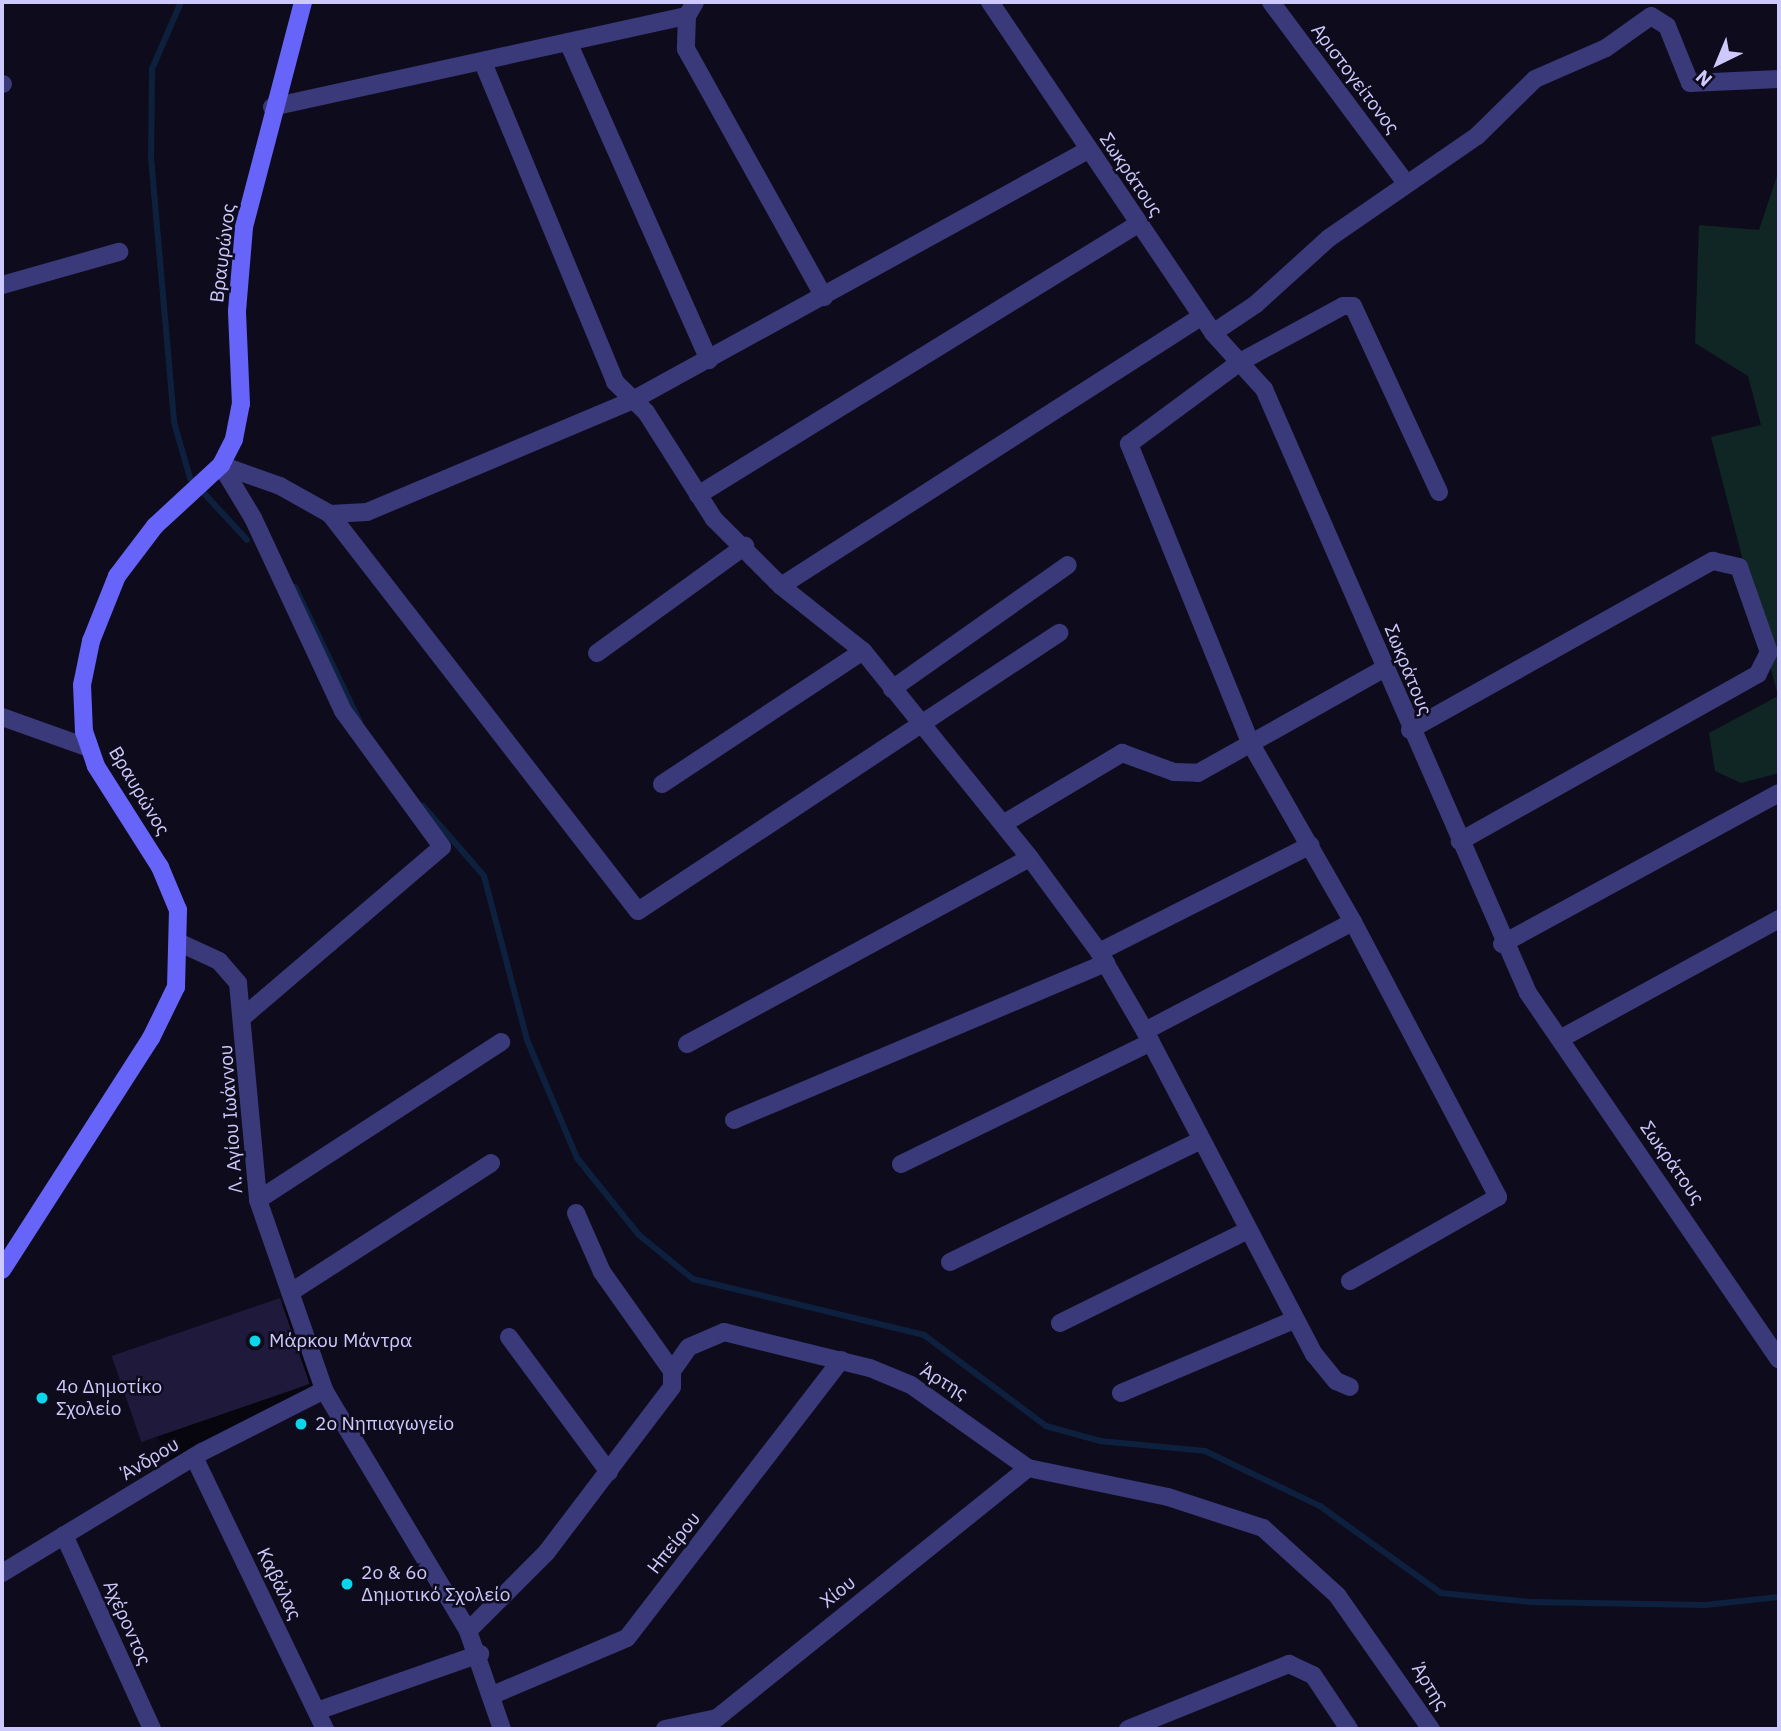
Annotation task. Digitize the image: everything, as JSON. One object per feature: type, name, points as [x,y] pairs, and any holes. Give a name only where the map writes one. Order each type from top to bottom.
[{"type":"main road","name":"Βραυρώνος","points":[[2,1270],[151,1038],[176,987],[180,943],[178,910],[164,876],[89,748],[82,685],[105,600],[129,557],[183,500],[221,465],[240,415],[239,260],[272,107],[303,2]]},
{"type":"street","name":"Σωκράτους","points":[[990,2],[1213,332],[1264,389],[1503,944],[1560,1039],[1779,1359]]},
{"type":"street","name":"Αριστογείτονος","points":[[1271,2],[1405,182]]},
{"type":"street","points":[[272,107],[484,65],[691,9],[686,50],[824,297]]},
{"type":"street","points":[[1213,332],[1405,182],[1477,136],[1535,79],[1606,48],[1651,16],[1667,26],[1690,83],[1779,79]]},
{"type":"street","points":[[568,42],[709,360]]},
{"type":"street","points":[[484,65],[615,382],[633,400],[698,495],[781,586],[863,651],[1030,858],[1103,958],[1148,1037],[1294,1320],[1324,1370],[1350,1387]]},
{"type":"street","points":[[330,514],[367,512],[413,495],[633,400],[1088,150]]},
{"type":"street","points":[[698,495],[1138,224]]},
{"type":"street","points":[[2,285],[119,252]]},
{"type":"street","points":[[1350,1281],[1497,1197],[1353,922],[1250,742],[1129,454],[1136,435],[1240,362],[1343,306],[1353,306],[1439,492]]},
{"type":"street","points":[[781,586],[1202,316]]},
{"type":"street","points":[[221,465],[280,486],[330,514],[638,911],[1059,633]]},
{"type":"street","points":[[221,465],[253,518],[343,711],[442,847],[245,1015]]},
{"type":"street","points":[[597,653],[745,546]]},
{"type":"street","points":[[1410,730],[1713,561],[1739,567],[1769,652],[1758,674],[1460,841]]},
{"type":"street","points":[[892,688],[1068,565]]},
{"type":"street","points":[[662,784],[863,651]]},
{"type":"street","points":[[1003,824],[1110,757],[1122,753],[1185,774],[1250,742],[1385,668]]},
{"type":"street","points":[[2,717],[89,748]]},
{"type":"street","points":[[1503,944],[1779,793]]},
{"type":"street","points":[[734,1120],[1103,958],[1311,845]]},
{"type":"street","points":[[687,1044],[1030,858]]},
{"type":"street","points":[[1560,1039],[1779,919]]},
{"type":"street","points":[[901,1164],[1148,1037],[1353,922]]},
{"type":"street","name":"Λ. Αγίου Ιωάννου","points":[[180,943],[227,967],[238,983],[245,1015],[258,1200],[324,1390],[468,1630],[495,1694],[502,1729]]},
{"type":"street","points":[[258,1200],[501,1042]]},
{"type":"street","points":[[950,1262],[1201,1140]]},
{"type":"street","points":[[291,1292],[491,1163]]},
{"type":"street","points":[[576,1213],[602,1272],[673,1371]]},
{"type":"street","points":[[1060,1323],[1248,1230]]},
{"type":"street","points":[[1121,1393],[1294,1320]]},
{"type":"street","name":"Άρτης","points":[[468,1630],[524,1578],[609,1472],[672,1387],[673,1371],[689,1347],[724,1332],[841,1360],[911,1385],[1028,1468],[1168,1497],[1263,1528],[1338,1595],[1431,1729]]},
{"type":"street","points":[[509,1337],[609,1472]]},
{"type":"street","name":"Ηπείρου","points":[[495,1694],[626,1638],[841,1360]]},
{"type":"street","name":"Άνδρου","points":[[2,1573],[194,1457],[324,1390]]},
{"type":"street","name":"Καβάλας","points":[[194,1457],[326,1729]]},
{"type":"street","name":"Χίου","points":[[665,1729],[717,1718],[1028,1468]]},
{"type":"street","name":"Αχέροντος","points":[[64,1535],[152,1729]]},
{"type":"street","points":[[317,1711],[480,1654]]},
{"type":"street","points":[[1128,1729],[1289,1664],[1313,1675],[1344,1728]]},
{"type":"green space","points":[[1779,170],[1779,773],[1741,783],[1715,771],[1709,733],[1778,696],[1711,437],[1761,425],[1748,376],[1695,343],[1699,225],[1759,230]]},
{"type":"building","name":"Μάρκου Μάντρα","points":[[280,1298],[310,1384],[141,1442],[112,1356]]},
{"type":"waterway","points":[[181,2],[152,69],[151,158],[174,422],[190,478],[247,540]]},
{"type":"waterway","points":[[295,587],[360,722]]},
{"type":"waterway","points":[[423,806],[484,876],[527,1040],[577,1158],[639,1235],[693,1279],[924,1335],[1046,1426],[1100,1441],[1205,1451],[1320,1506],[1441,1593],[1531,1602],[1705,1605],[1779,1597]]},
{"type":"place","name":"Μάρκου Μάντρα","points":[[255,1341]]},
{"type":"place","name":"4ο Δημοτίκο Σχολείο","points":[[42,1398]]},
{"type":"place","name":"2ο Νηπιαγωγείο","points":[[301,1424]]},
{"type":"place","name":"2ο & 6ο Δημοτικό Σχολείο","points":[[347,1584]]}]
